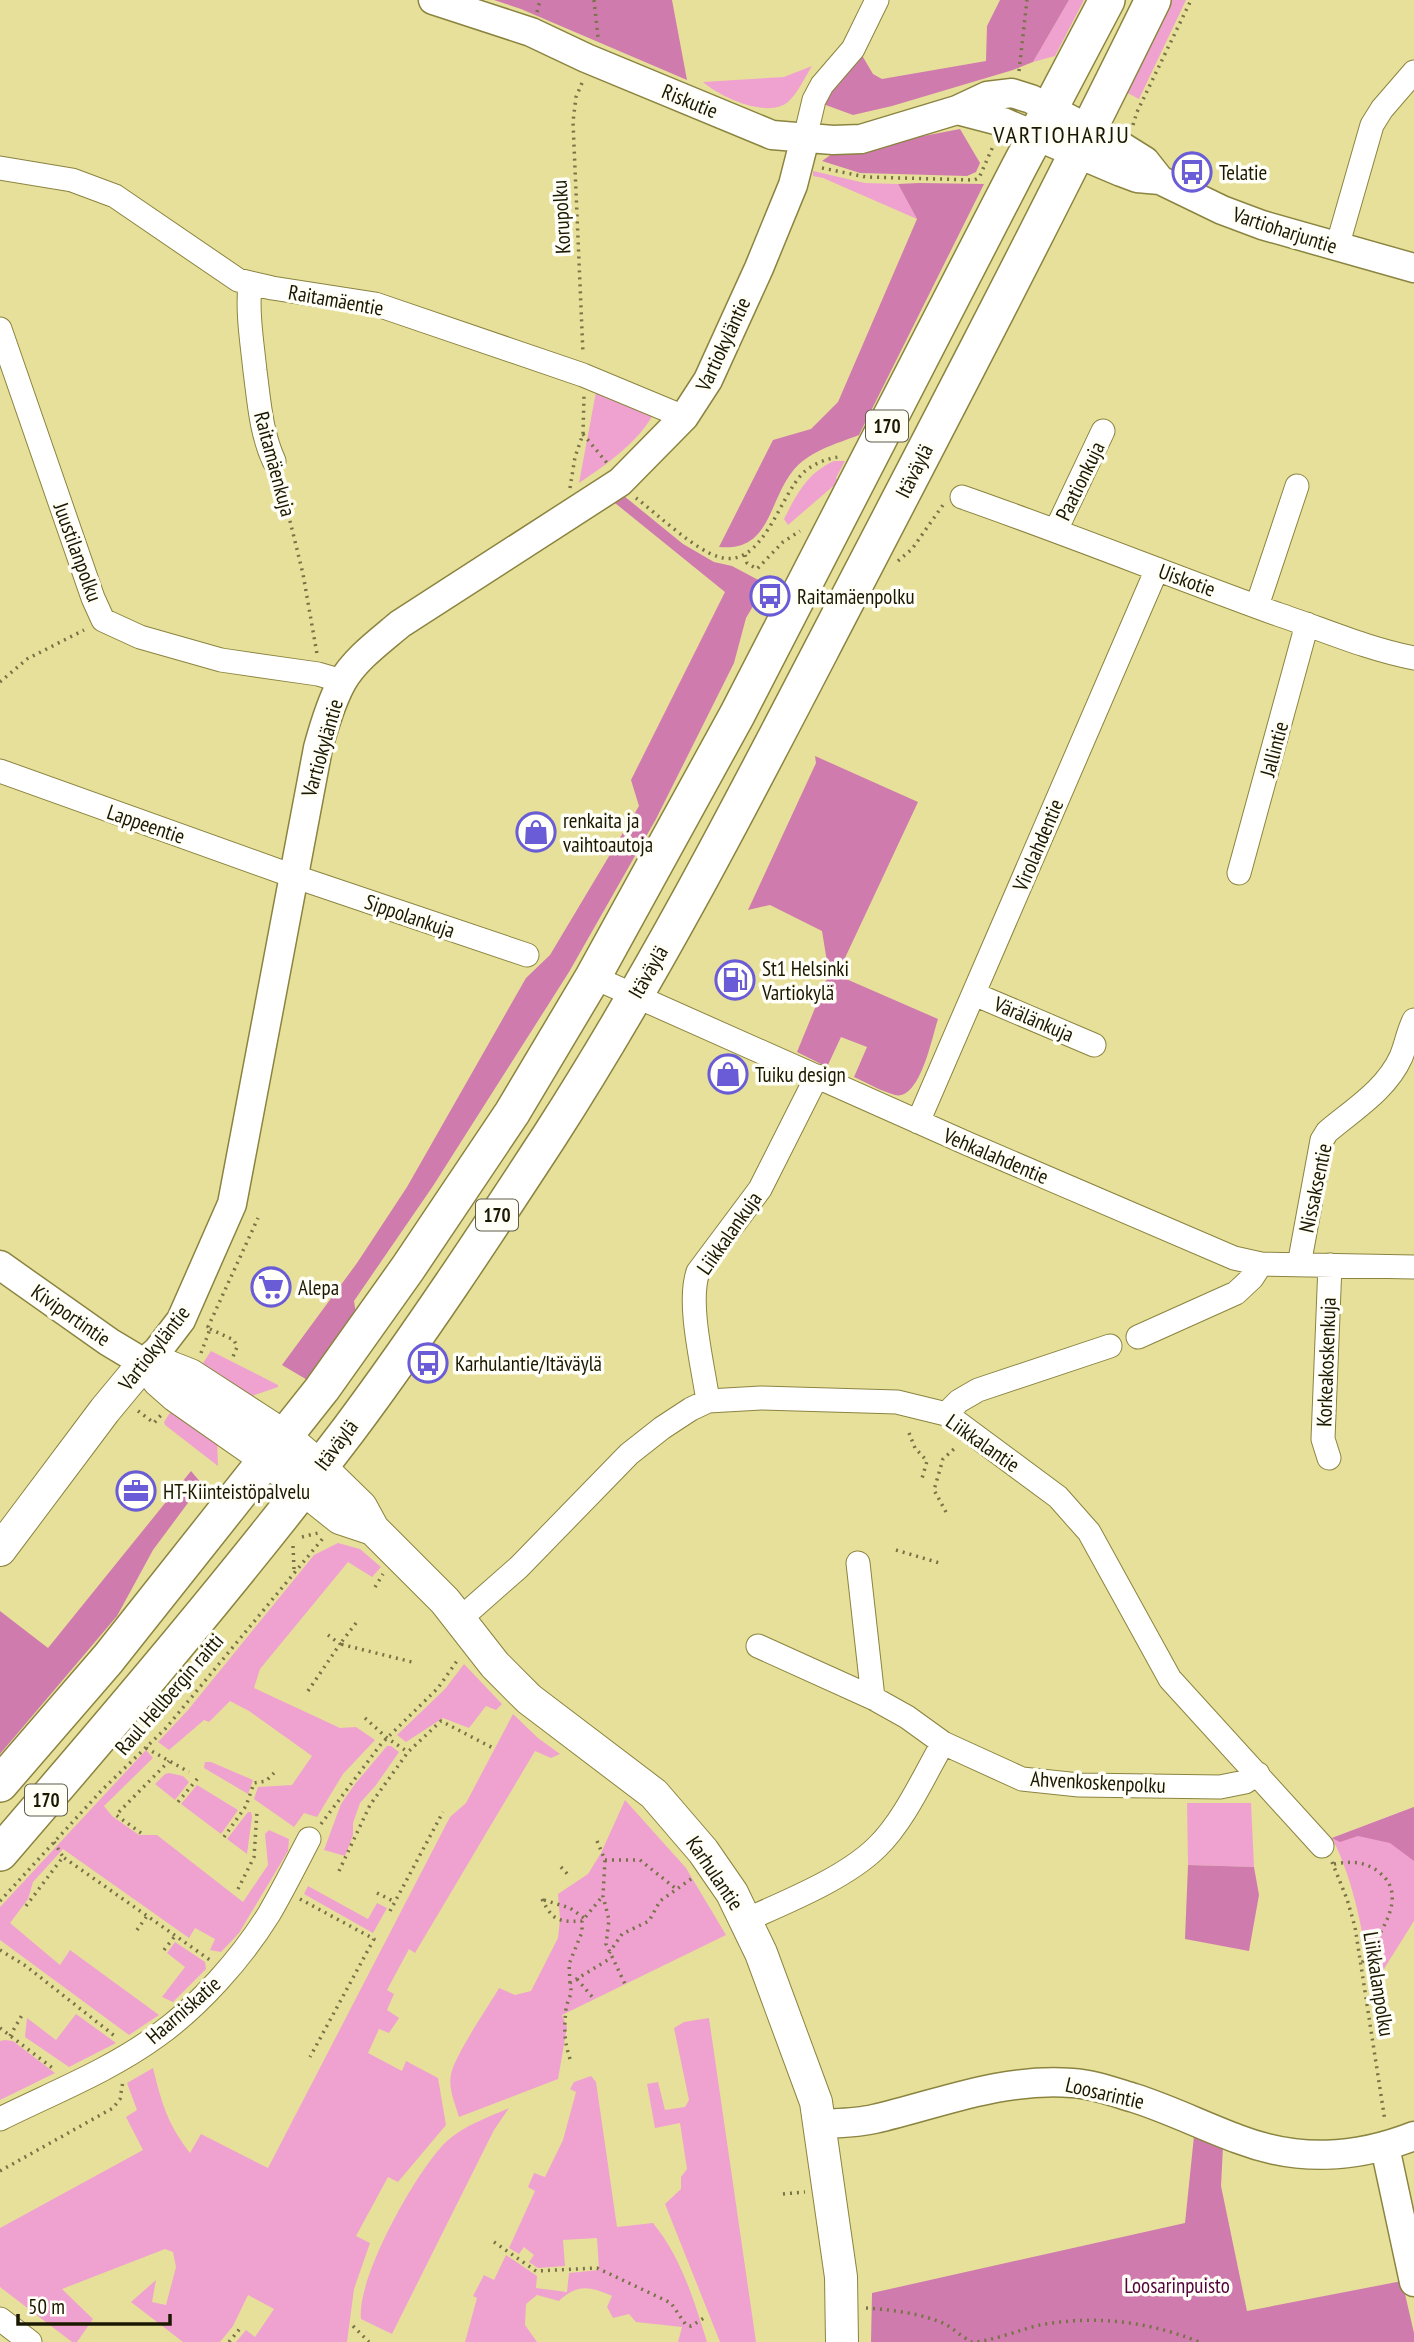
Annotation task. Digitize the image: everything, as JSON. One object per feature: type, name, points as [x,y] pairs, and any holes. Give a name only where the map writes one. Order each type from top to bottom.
[{"type":"main road","name":"170","points":[[0,1784],[108,1659],[322,1389],[408,1268],[512,1113],[666,848],[744,703],[1107,0]]},
{"type":"main road","name":"Itäväylä","points":[[0,1853],[109,1726],[350,1428],[445,1294],[552,1132],[635,996],[738,810],[1153,0]]},
{"type":"main road","name":"Kiviportintie","points":[[144,1363],[176,1396],[275,1447]]},
{"type":"main road","name":"Vartiokyläntie","points":[[0,1550],[105,1410],[144,1363]]},
{"type":"main road","name":"Karhulantie","points":[[275,1447],[311,1477],[361,1507],[373,1529],[404,1558],[460,1619],[495,1665],[529,1699],[654,1794],[704,1851],[746,1920],[806,2072],[821,2124],[841,2277],[842,2329]]},
{"type":"street","name":"Riskutie","points":[[432,0],[591,52],[772,135],[861,139],[957,110],[1003,122],[1043,123],[1083,141]]},
{"type":"street","name":"Vartiokyläntie","points":[[144,1363],[158,1350],[181,1320],[232,1204],[318,748],[326,719],[342,681],[374,646],[400,624],[620,482],[684,417],[708,380],[759,268],[793,185],[814,100],[822,85],[853,49],[877,0]]},
{"type":"street","points":[[1337,247],[1372,125],[1414,72]]},
{"type":"street","name":"Vartioharjuntie","points":[[1083,141],[1137,178],[1160,180],[1222,210],[1262,225],[1414,268]]},
{"type":"street","name":"Raitamäentie","points":[[0,168],[72,180],[115,196],[238,280],[375,304],[584,385],[684,417]]},
{"type":"street","name":"Raitamäenkuja","points":[[250,284],[248,312],[261,419],[274,461]]},
{"type":"street","name":"Juustilanpolku","points":[[0,329],[103,620],[140,637],[221,660],[318,674],[342,681]]},
{"type":"street","name":"Paationkuja","points":[[1056,530],[1103,431]]},
{"type":"street","points":[[1257,606],[1297,486]]},
{"type":"street","name":"Uiskotie","points":[[954,499],[1056,530],[1376,649],[1414,658]]},
{"type":"street","name":"Virolahdentie","points":[[918,1122],[1157,569]]},
{"type":"street","name":"Jallintie","points":[[1239,873],[1307,624]]},
{"type":"street","name":"Lappeentie","points":[[0,771],[293,876]]},
{"type":"street","name":"Sippolankuja","points":[[293,876],[527,955]]},
{"type":"street","name":"Vehkalahdentie","points":[[593,977],[918,1122],[1234,1258],[1261,1264],[1414,1267]]},
{"type":"street","name":"Värälänkuja","points":[[974,994],[1094,1045]]},
{"type":"street","name":"Nissaksentie","points":[[1299,1265],[1322,1140],[1327,1132],[1377,1091],[1393,1072],[1414,1020]]},
{"type":"street","name":"Liikkalankuja","points":[[708,1401],[696,1315],[695,1282],[698,1272],[760,1189],[817,1076]]},
{"type":"street","points":[[1138,1337],[1236,1293],[1252,1278],[1261,1264]]},
{"type":"street","name":"Kiviportintie","points":[[0,1265],[98,1335],[144,1363]]},
{"type":"street","name":"Korkeakoskenkuja","points":[[1329,1458],[1323,1439],[1330,1265]]},
{"type":"street","points":[[946,1415],[959,1401],[978,1390],[1110,1346]]},
{"type":"street","name":"Liikkalantie","points":[[460,1619],[519,1567],[629,1454],[662,1428],[708,1401],[761,1398],[891,1402],[946,1415],[1058,1497],[1074,1512],[1089,1532],[1170,1679],[1328,1855]]},
{"type":"street","points":[[858,1563],[873,1698]]},
{"type":"street","name":"Ahvenkoskenpolku","points":[[758,1646],[873,1698],[907,1717],[943,1743],[1007,1774],[1042,1782],[1220,1787],[1245,1782],[1258,1774]]},
{"type":"street","points":[[746,1920],[847,1870],[871,1852],[894,1825],[943,1743]]},
{"type":"street","name":"Haarniskatie","points":[[0,2119],[133,2051],[158,2035],[192,2006],[227,1971],[269,1914],[309,1839]]},
{"type":"street","name":"Loosarintie","points":[[821,2124],[872,2120],[994,2086],[1039,2081],[1075,2083],[1105,2089],[1152,2104],[1240,2140],[1279,2151],[1343,2154],[1395,2138]]},
{"type":"street","points":[[1395,2138],[1414,2282]]},
{"type":"street","points":[[0,2319],[30,2342]]},
{"type":"path","name":"Korupolku","points":[[570,497],[572,468],[583,434],[584,385],[573,122],[576,97],[598,33],[594,0]]},
{"type":"path","points":[[1018,79],[1027,0]]},
{"type":"path","points":[[1133,125],[1191,0]]},
{"type":"path","points":[[818,167],[866,177],[974,180],[979,178],[991,153]]},
{"type":"path","points":[[583,434],[611,468]]},
{"type":"path","points":[[630,493],[693,542],[718,557],[730,558],[745,555],[761,541],[782,503],[808,468],[828,459],[843,457]]},
{"type":"path","name":"Raitamäenkuja","points":[[274,461],[279,472],[303,574],[314,643]]},
{"type":"path","points":[[894,564],[912,549],[954,499]]},
{"type":"path","points":[[745,555],[747,563],[757,569],[783,542],[802,530]]},
{"type":"path","points":[[0,682],[27,659],[103,620]]},
{"type":"path","points":[[206,1345],[210,1329],[208,1327],[258,1217]]},
{"type":"path","points":[[210,1329],[234,1340],[237,1347],[232,1359]]},
{"type":"path","points":[[909,1433],[915,1448],[927,1461],[921,1482]]},
{"type":"path","points":[[946,1511],[934,1490],[943,1459],[955,1448]]},
{"type":"path","name":"Raul Hellbergin raitti","points":[[0,1902],[102,1790],[166,1728],[327,1533],[310,1534],[295,1539]]},
{"type":"path","points":[[896,1550],[943,1564]]},
{"type":"path","points":[[375,1587],[387,1567]]},
{"type":"path","points":[[308,1691],[356,1623]]},
{"type":"path","points":[[328,1635],[340,1644],[412,1662]]},
{"type":"path","points":[[309,1839],[353,1779],[387,1738],[438,1688],[463,1653]]},
{"type":"path","points":[[365,1718],[408,1752]]},
{"type":"path","points":[[339,1871],[370,1805],[408,1752],[442,1721],[493,1748]]},
{"type":"path","points":[[146,1748],[189,1772]]},
{"type":"path","points":[[141,1833],[116,1815],[169,1761]]},
{"type":"path","points":[[225,1837],[246,1805],[254,1783],[266,1781],[274,1773]]},
{"type":"path","points":[[178,1802],[198,1778]]},
{"type":"path","points":[[238,1889],[254,1857],[257,1812]]},
{"type":"path","points":[[390,1911],[443,1812]]},
{"type":"path","points":[[597,1841],[605,1860],[603,1896],[609,1920],[606,1944],[625,1984]]},
{"type":"path","points":[[54,1842],[63,1857],[227,1971]]},
{"type":"path","points":[[1328,1855],[1373,1867],[1391,1884],[1394,1897],[1389,1914],[1360,1967]]},
{"type":"path","name":"Liikkalanpolku","points":[[1328,1855],[1354,1927],[1395,2138]]},
{"type":"path","points":[[26,1906],[63,1857]]},
{"type":"path","points":[[605,1860],[640,1860],[676,1888]]},
{"type":"path","points":[[561,1867],[570,1877]]},
{"type":"path","points":[[79,1879],[84,1872]]},
{"type":"path","points":[[570,1983],[610,1955],[622,1934],[649,1921],[660,1900],[699,1874]]},
{"type":"path","points":[[108,1901],[114,1893]]},
{"type":"path","points":[[377,1893],[395,1902]]},
{"type":"path","points":[[295,1896],[374,1940],[310,2057]]},
{"type":"path","points":[[570,2059],[563,2040],[567,2005],[573,1993],[569,1964],[582,1932],[584,1919],[603,1896]]},
{"type":"path","points":[[542,1899],[570,1908],[584,1919],[564,1921],[550,1915],[542,1899]]},
{"type":"path","points":[[136,1930],[147,1916]]},
{"type":"path","points":[[164,1950],[175,1936]]},
{"type":"path","points":[[0,1950],[26,1966],[133,2051]]},
{"type":"path","points":[[577,1979],[594,1999]]},
{"type":"path","points":[[10,2036],[22,2015]]},
{"type":"path","points":[[1,2030],[72,2084]]},
{"type":"path","points":[[0,2171],[113,2108],[120,2099],[124,2075]]},
{"type":"path","points":[[783,2194],[811,2191]]},
{"type":"path","points":[[494,2242],[536,2271],[597,2267],[671,2303],[686,2325],[691,2326],[704,2318]]},
{"type":"path","points":[[842,2329],[912,2312],[946,2325],[973,2342],[987,2342],[1039,2325],[1085,2319],[1137,2323],[1166,2329],[1199,2342]]},
{"type":"path","points":[[229,2342],[242,2326]]},
{"type":"path","points":[[353,2326],[369,2342]]},
{"type":"shaded area","points":[[1069,0],[1084,0],[1055,56],[1033,62]]},
{"type":"shaded area","points":[[1160,0],[1186,0],[1139,99],[1120,89]]},
{"type":"shaded area","points":[[812,66],[792,98],[779,107],[744,104],[703,82],[784,77]]},
{"type":"shaded area","points":[[813,171],[865,183],[898,184],[917,219],[813,176]]},
{"type":"shaded area","points":[[596,392],[653,415],[629,444],[579,483]]},
{"type":"shaded area","points":[[834,461],[845,461],[836,478],[838,482],[788,525],[784,519],[804,485]]},
{"type":"shaded area","points":[[211,1351],[278,1387],[252,1396],[201,1366]]},
{"type":"shaded area","points":[[173,1408],[217,1439],[218,1466],[165,1425],[164,1422]]},
{"type":"shaded area","points":[[338,1543],[360,1549],[381,1567],[372,1577],[348,1562],[260,1669],[254,1688],[340,1728],[356,1727],[375,1740],[343,1774],[317,1817],[304,1813],[294,1827],[254,1799],[258,1787],[292,1785],[312,1756],[249,1711],[230,1701],[209,1722],[204,1720],[169,1750],[158,1742],[188,1710],[314,1555]]},
{"type":"shaded area","points":[[464,1664],[502,1704],[496,1710],[486,1706],[469,1728],[443,1718],[406,1742],[397,1735],[445,1689]]},
{"type":"shaded area","points":[[513,1714],[560,1754],[551,1758],[535,1751],[415,1953],[409,1949],[387,1990],[394,1994],[387,2010],[399,2018],[389,2033],[379,2029],[368,2053],[402,2071],[406,2061],[438,2078],[446,2125],[398,2182],[388,2177],[356,2236],[370,2243],[354,2289],[347,2342],[236,2342],[246,2330],[255,2337],[274,2309],[248,2295],[233,2326],[220,2342],[183,2342],[131,2302],[156,2280],[152,2302],[166,2305],[176,2267],[173,2252],[165,2249],[62,2289],[93,2319],[77,2342],[72,2342],[0,2287],[0,2228],[143,2150],[126,2117],[137,2110],[127,2083],[153,2068],[166,2113],[190,2153],[201,2134],[268,2168],[450,1817],[466,1803]]},
{"type":"shaded area","points":[[387,1746],[399,1752],[360,1803],[345,1856],[324,1850],[341,1804]]},
{"type":"shaded area","points":[[146,1750],[153,1758],[104,1806],[112,1816],[139,1835],[157,1835],[243,1902],[268,1865],[265,1834],[269,1830],[289,1839],[288,1851],[239,1933],[221,1952],[210,1950],[215,1939],[195,1928],[189,1938],[63,1849],[33,1882],[28,1899],[10,1923],[60,1965],[70,1950],[159,2015],[129,2035],[0,1940],[0,1907]]},
{"type":"shaded area","points":[[205,1762],[211,1762],[253,1780],[248,1794],[204,1768]]},
{"type":"shaded area","points":[[169,1773],[183,1776],[189,1782],[175,1800],[155,1784]]},
{"type":"shaded area","points":[[197,1785],[238,1810],[221,1834],[181,1804]]},
{"type":"shaded area","points":[[625,1800],[686,1868],[726,1935],[562,2015],[567,2027],[558,2079],[459,2117],[450,2080],[459,2055],[499,1988],[515,1995],[531,1991],[558,1938],[558,1894],[588,1874],[601,1853]]},
{"type":"shaded area","points":[[1187,1803],[1251,1803],[1254,1867],[1188,1865]]},
{"type":"shaded area","points":[[1414,1807],[1414,1921],[1372,1988],[1353,1892],[1332,1838]]},
{"type":"shaded area","points":[[248,1812],[251,1812],[252,1817],[247,1854],[227,1839]]},
{"type":"shaded area","points":[[308,1886],[368,1919],[377,1903],[387,1908],[373,1933],[304,1894]]},
{"type":"shaded area","points":[[175,1942],[205,1962],[206,1969],[173,2002],[162,1997],[185,1967],[167,1953]]},
{"type":"shaded area","points":[[76,2014],[116,2043],[69,2067],[25,2037],[27,2018],[56,2040]]},
{"type":"shaded area","points":[[709,2018],[756,2342],[720,2342],[665,2204],[681,2189],[681,2177],[687,2169],[680,2123],[655,2128],[647,2084],[658,2082],[665,2110],[685,2107],[689,2100],[674,2028],[684,2022]]},
{"type":"shaded area","points":[[0,2041],[13,2041],[55,2073],[0,2100]]},
{"type":"shaded area","points":[[591,2076],[596,2082],[617,2227],[653,2223],[679,2265],[707,2342],[678,2342],[682,2327],[636,2322],[629,2314],[613,2318],[607,2307],[612,2296],[584,2288],[559,2301],[537,2295],[526,2304],[525,2325],[537,2342],[465,2342],[477,2298],[473,2296],[484,2275],[494,2280],[506,2255],[537,2276],[536,2288],[567,2292],[569,2273],[599,2270],[597,2238],[563,2240],[565,2266],[538,2268],[529,2262],[534,2255],[524,2247],[519,2254],[509,2248],[535,2191],[528,2187],[534,2173],[545,2177],[563,2140],[576,2092],[570,2089],[574,2082]]},
{"type":"shaded area","points":[[509,2108],[494,2130],[392,2334],[361,2319],[362,2301],[378,2252],[405,2199],[434,2155],[453,2136],[476,2122]]},
{"type":"green space","points":[[494,0],[672,0],[687,80],[521,9]]},
{"type":"green space","points":[[1000,0],[1069,0],[1033,62],[892,106],[853,115],[823,104],[829,89],[860,52],[873,74],[882,79],[986,61],[987,26]]},
{"type":"green space","points":[[960,129],[980,163],[976,172],[967,176],[860,173],[822,161],[832,154]]},
{"type":"green space","points":[[898,184],[984,184],[859,435],[823,449],[799,465],[784,484],[766,523],[749,542],[719,547],[773,440],[811,429],[838,402],[917,219]]},
{"type":"green space","points":[[624,496],[683,544],[714,562],[732,566],[766,584],[746,618],[734,663],[656,819],[569,972],[433,1186],[354,1301],[356,1314],[309,1381],[282,1365],[357,1263],[407,1187],[526,978],[550,955],[639,806],[631,780],[725,592],[615,503]]},
{"type":"green space","points":[[815,756],[918,802],[837,975],[938,1019],[924,1066],[911,1088],[904,1094],[895,1095],[854,1077],[867,1047],[841,1037],[827,1067],[797,1052],[829,974],[822,931],[770,905],[748,910],[816,763]]},
{"type":"green space","points":[[191,1471],[202,1484],[153,1550],[117,1616],[0,1754],[0,1611],[48,1648]]},
{"type":"green space","points":[[1414,1807],[1414,1861],[1390,1843],[1358,1836],[1340,1842],[1332,1838]]},
{"type":"green space","points":[[1188,1865],[1254,1867],[1259,1895],[1249,1951],[1185,1939]]},
{"type":"green space","name":"Loosarinpuisto","points":[[1194,2136],[1223,2146],[1221,2186],[1247,2311],[1402,2281],[1414,2342],[871,2342],[872,2293],[1185,2223]]},
{"type":"place","name":"Telatie","points":[[1192,172]]},
{"type":"place","name":"Raitamäenpolku","points":[[770,596]]},
{"type":"place","name":"renkaita ja vaihtoautoja","points":[[536,832]]},
{"type":"place","name":"St1 Helsinki Vartiokylä","points":[[735,980]]},
{"type":"place","name":"Tuiku design","points":[[728,1074]]},
{"type":"place","name":"Alepa","points":[[271,1287]]},
{"type":"place","name":"Karhulantie/Itäväylä","points":[[428,1363]]},
{"type":"place","name":"HT-Kiinteistöpalvelu","points":[[136,1491]]},
{"type":"district","name":"VARTIOHARJU","points":[[1062,134]]}]
